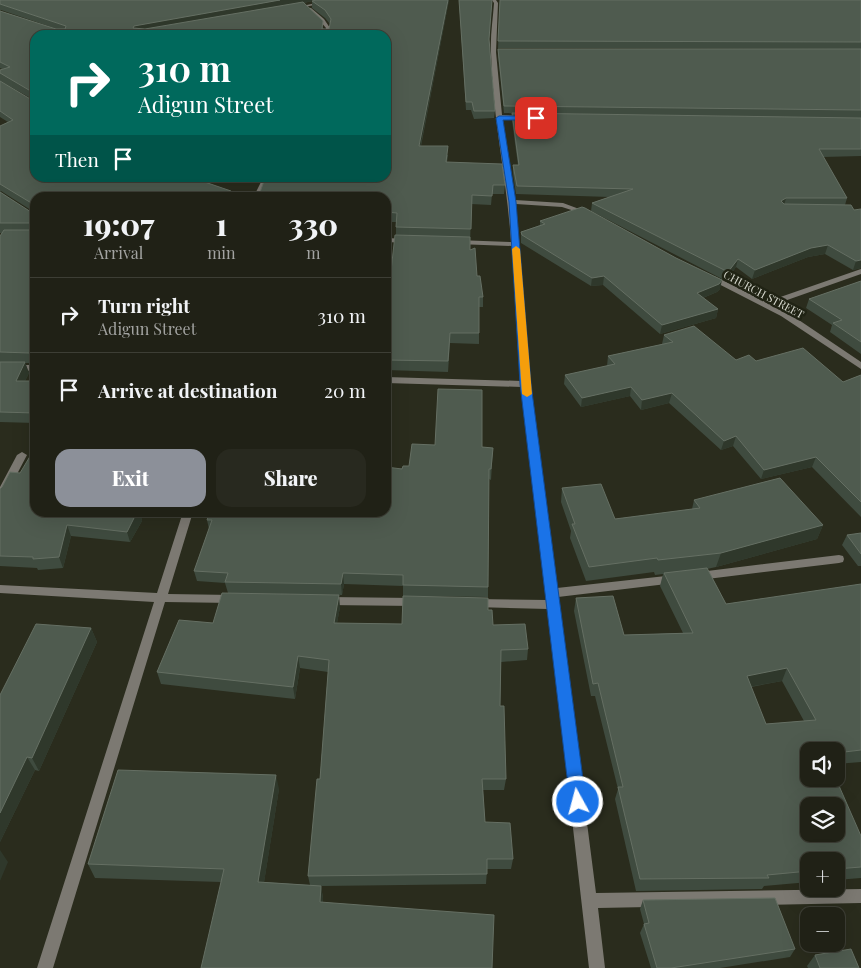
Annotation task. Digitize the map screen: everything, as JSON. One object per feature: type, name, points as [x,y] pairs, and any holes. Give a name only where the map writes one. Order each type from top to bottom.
[{"type":"street","points":[[285,9],[338,0]]},
{"type":"street","points":[[499,2],[499,118],[512,202],[526,384],[597,968]]},
{"type":"street","points":[[304,6],[322,20],[327,30]]},
{"type":"street","points":[[499,118],[529,118]]},
{"type":"street","points":[[512,202],[563,205],[595,216]]},
{"type":"street","points":[[391,240],[416,241]]},
{"type":"street","points":[[446,242],[516,244]]},
{"type":"street","points":[[766,305],[861,271]]},
{"type":"street","name":"CHURCH STREET","points":[[704,275],[784,314],[861,366]]},
{"type":"street","points":[[0,367],[30,368]]},
{"type":"street","points":[[391,380],[526,384]]},
{"type":"street","points":[[0,497],[22,455]]},
{"type":"street","points":[[45,968],[186,517]]},
{"type":"street","points":[[551,593],[839,559]]},
{"type":"street","points":[[0,589],[162,598],[240,599]]},
{"type":"street","points":[[319,600],[426,602]]},
{"type":"street","points":[[466,603],[554,605]]},
{"type":"street","points":[[590,901],[861,896]]},
{"type":"building","points":[[0,0],[280,0],[134,26],[133,28],[145,29],[303,2],[323,21],[322,29],[329,29],[331,19],[325,10],[312,1],[448,0],[419,146],[448,146],[446,162],[502,164],[505,185],[493,185],[492,196],[472,195],[471,229],[396,227],[397,213],[391,212],[391,192],[260,192],[264,182],[391,182],[391,30],[30,30],[30,91],[0,73],[0,70],[10,67],[0,62],[0,11],[56,29],[65,29],[66,26],[0,4]]},
{"type":"building","points":[[459,0],[492,0],[489,39],[495,111],[474,111],[472,102],[466,102]]},
{"type":"building","points":[[500,0],[861,0],[861,42],[498,41]]},
{"type":"building","points":[[498,49],[861,49],[861,110],[504,106]]},
{"type":"building","points":[[0,81],[30,99],[30,182],[205,182],[231,191],[30,192],[30,202],[0,184],[0,126],[13,120],[0,111]]},
{"type":"building","points":[[512,113],[861,118],[861,149],[819,149],[847,198],[786,198],[781,201],[784,204],[851,205],[854,210],[861,209],[861,260],[856,261],[828,245],[811,248],[755,270],[738,259],[728,272],[592,203],[633,189],[517,186],[513,165],[519,165]]},
{"type":"building","points":[[0,192],[30,211],[30,223],[0,223]]},
{"type":"building","points":[[582,207],[676,258],[722,280],[719,284],[697,293],[718,309],[662,325],[604,276],[592,278],[522,235],[521,232],[545,224],[540,221]]},
{"type":"building","points":[[4,230],[30,230],[30,353],[0,352],[0,236]]},
{"type":"building","points":[[395,235],[470,237],[470,250],[475,248],[477,276],[480,276],[483,297],[479,297],[479,333],[450,333],[448,361],[391,360],[391,271]]},
{"type":"building","points":[[861,281],[861,342],[833,323],[842,320],[809,299]]},
{"type":"building","points":[[694,326],[736,360],[749,355],[756,361],[803,348],[843,382],[861,375],[861,502],[816,457],[764,470],[736,436],[724,441],[672,393],[642,400],[631,387],[582,398],[565,375],[615,364],[608,356],[673,342],[664,335]]},
{"type":"building","points":[[0,362],[25,362],[16,381],[30,381],[30,413],[0,412]]},
{"type":"building","points":[[438,389],[482,390],[482,447],[493,448],[491,469],[489,469],[488,587],[403,585],[403,575],[343,573],[341,584],[225,582],[228,573],[194,571],[212,520],[207,520],[208,517],[391,517],[391,468],[402,469],[403,466],[409,466],[412,444],[435,445]]},
{"type":"building","points":[[30,456],[30,517],[134,517],[127,532],[67,525],[59,557],[33,559],[33,557],[0,556],[0,489],[10,472],[20,473]]},
{"type":"building","points":[[780,478],[823,525],[721,553],[658,560],[657,558],[589,567],[572,524],[575,524],[562,488],[601,484],[615,519],[700,508],[694,500]]},
{"type":"building","points":[[861,533],[861,554],[847,535]]},
{"type":"building","points":[[707,568],[726,604],[861,584],[861,750],[845,752],[845,742],[800,742],[800,787],[840,787],[844,797],[800,797],[800,842],[845,842],[845,800],[861,836],[861,867],[845,868],[845,852],[800,852],[800,872],[767,875],[769,878],[640,879],[618,787],[623,787],[598,683],[593,684],[576,598],[613,596],[624,635],[693,633],[664,573]],"holes":[[[787,668],[816,720],[766,724],[747,676]]]},
{"type":"building","points":[[222,593],[339,595],[334,623],[402,624],[403,596],[488,598],[488,610],[492,610],[493,625],[525,624],[528,649],[501,650],[500,706],[504,706],[506,779],[482,779],[485,822],[510,823],[513,859],[487,859],[487,874],[308,876],[317,779],[320,779],[329,660],[298,656],[293,687],[157,672],[179,620],[213,623]]},
{"type":"building","points":[[36,624],[91,628],[32,758],[27,757],[0,813],[0,695]]},
{"type":"building","points":[[118,770],[276,775],[258,882],[321,886],[320,902],[494,915],[492,968],[201,968],[224,869],[88,864]]},
{"type":"building","points":[[775,898],[795,949],[671,968],[657,968],[644,924],[649,923],[643,900]]},
{"type":"building","points":[[851,949],[859,968],[820,968],[815,955],[845,952],[845,950]]},
{"type":"slow traffic","points":[[516,249],[527,394]]},
{"type":"route","points":[[536,118],[499,118],[512,202],[526,384],[578,802]]}]
